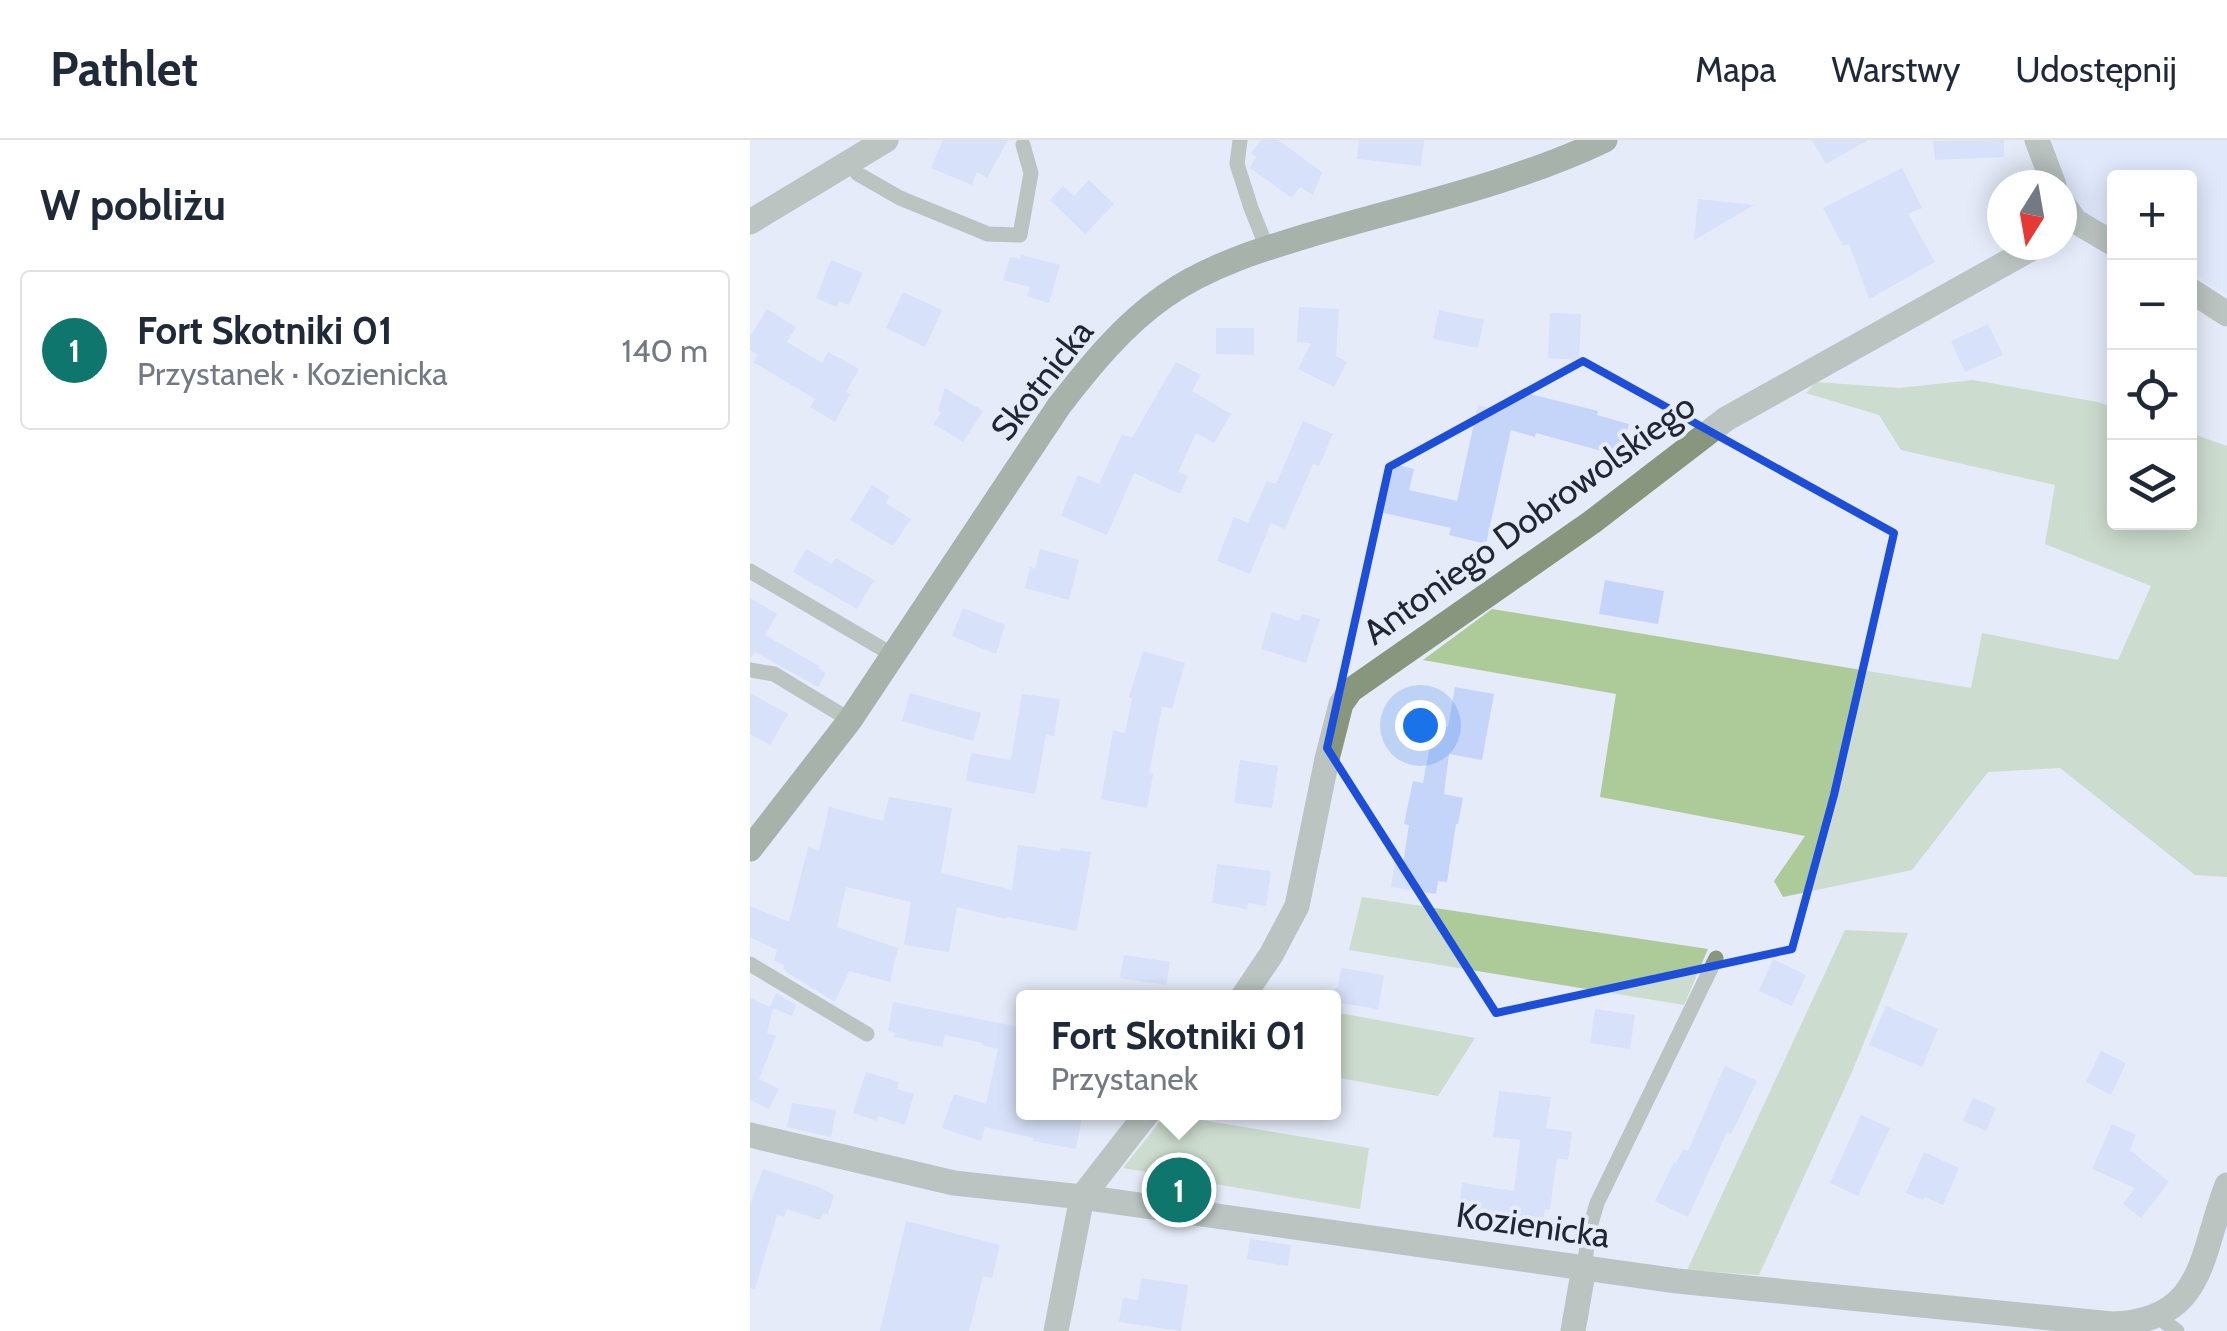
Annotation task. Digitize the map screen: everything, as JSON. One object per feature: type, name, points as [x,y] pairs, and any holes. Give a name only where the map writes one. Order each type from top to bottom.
[{"type":"main road","name":"Skotnicka","points":[[750,849],[850,720],[1059,406],[1092,363],[1165,296],[1208,271],[1267,248],[1506,178],[1605,140]]},
{"type":"street","points":[[750,222],[886,140]]},
{"type":"street","points":[[2037,140],[2048,170]]},
{"type":"street","points":[[2077,224],[2107,240]]},
{"type":"street","name":"Antoniego Dobrowolskiego","points":[[1248,990],[1272,955],[1296,906],[1341,704],[1351,690],[1592,522],[1726,419],[2011,260]]},
{"type":"street","points":[[2197,295],[2227,314]]},
{"type":"street","points":[[1056,1331],[1082,1197],[1142,1120]]},
{"type":"street","name":"Kozienicka","points":[[750,1135],[954,1183],[1082,1197],[1676,1281],[2112,1324],[2168,1324],[2174,1307],[2195,1278],[2227,1184]]},
{"type":"street","points":[[1573,1331],[1584,1267]]},
{"type":"lane","points":[[1240,140],[1237,164],[1267,248]]},
{"type":"lane","points":[[849,162],[858,174],[900,198],[988,234],[1020,235],[1031,173],[1023,145]]},
{"type":"lane","points":[[750,571],[893,655]]},
{"type":"lane","points":[[750,670],[774,674],[850,720]]},
{"type":"lane","points":[[1584,1267],[1597,1203],[1716,958]]},
{"type":"lane","points":[[750,964],[867,1034]]},
{"type":"highlighted area","points":[[1583,361],[1894,533],[1834,795],[1792,949],[1496,1013],[1327,748],[1389,467]]},
{"type":"shaded area","points":[[2052,140],[2227,140],[2227,293],[2197,276],[2197,170],[2107,170],[2107,225],[2077,208],[2077,170],[2063,170]]},
{"type":"green space","points":[[1973,380],[2107,405],[2107,530],[2197,530],[2197,435],[2227,446],[2227,877],[2195,875],[2060,768],[1988,772],[1912,870],[1783,897],[1774,881],[1805,836],[1600,797],[1616,694],[1423,660],[1492,609],[1971,688],[1982,633],[2118,660],[2151,586],[2045,544],[2055,485],[1901,450],[1879,415],[1806,393],[1816,382],[1899,388]]},
{"type":"green space","points":[[1362,897],[1708,949],[1684,1005],[1349,950]]},
{"type":"green space","points":[[1845,930],[1908,933],[1852,1072],[1759,1275],[1687,1270]]},
{"type":"green space","points":[[1341,1013],[1475,1038],[1438,1096],[1341,1078]]},
{"type":"green space","points":[[1161,1120],[1202,1120],[1369,1148],[1360,1209],[1123,1168]]},
{"type":"building","points":[[943,140],[1008,140],[987,178],[977,172],[972,185],[931,168]]},
{"type":"building","points":[[1261,140],[1278,140],[1322,172],[1313,195],[1300,187],[1292,198],[1250,168],[1256,157],[1251,153]]},
{"type":"building","points":[[1359,140],[1424,140],[1421,166],[1357,159]]},
{"type":"building","points":[[1812,140],[1868,140],[1826,164]]},
{"type":"building","points":[[2004,140],[2004,157],[1935,160],[1933,141]]},
{"type":"building","points":[[1902,168],[1922,208],[1908,214],[1935,262],[1869,299],[1849,244],[1843,246],[1823,208]]},
{"type":"building","points":[[1089,180],[1114,204],[1085,234],[1050,200],[1063,186],[1074,196]]},
{"type":"building","points":[[1698,199],[1754,205],[1694,240]]},
{"type":"building","points":[[1021,255],[1060,265],[1049,303],[1027,296],[1030,287],[1003,280],[1010,257],[1020,259]]},
{"type":"building","points":[[831,260],[863,273],[849,305],[839,301],[837,307],[816,298]]},
{"type":"building","points":[[903,292],[942,310],[925,347],[886,328]]},
{"type":"building","points":[[1299,307],[1339,309],[1336,356],[1347,362],[1334,387],[1298,369],[1311,343],[1297,342]]},
{"type":"building","points":[[767,309],[796,327],[787,342],[822,363],[828,352],[859,369],[835,422],[810,407],[815,399],[753,362],[758,355],[750,350],[750,337]]},
{"type":"building","points":[[1439,310],[1484,320],[1478,348],[1433,339]]},
{"type":"building","points":[[1550,313],[1581,314],[1579,360],[1548,358]]},
{"type":"building","points":[[1988,324],[2003,355],[1965,372],[1951,341]]},
{"type":"building","points":[[1216,328],[1254,328],[1254,355],[1216,354]]},
{"type":"building","points":[[1176,362],[1201,375],[1192,391],[1231,414],[1214,443],[1196,433],[1178,472],[1188,476],[1180,494],[1134,473],[1107,535],[1061,516],[1078,475],[1099,484],[1122,434],[1132,438]]},
{"type":"building","points":[[945,388],[983,411],[963,442],[934,424],[941,412],[938,411]]},
{"type":"building","points":[[1526,393],[1598,411],[1597,415],[1629,424],[1620,456],[1511,430],[1486,544],[1449,535],[1451,528],[1375,511],[1387,462],[1414,469],[1409,490],[1457,501],[1478,405],[1495,409],[1510,395]]},
{"type":"building","points":[[1303,421],[1333,434],[1319,466],[1313,464],[1285,529],[1271,523],[1250,574],[1217,561],[1234,517],[1248,523],[1267,481],[1276,484]]},
{"type":"building","points":[[872,485],[889,496],[886,503],[911,519],[893,546],[850,520]]},
{"type":"building","points":[[806,549],[832,564],[836,558],[874,580],[857,609],[793,572]]},
{"type":"building","points":[[1040,549],[1079,560],[1069,600],[1025,588]]},
{"type":"building","points":[[1605,580],[1664,591],[1658,624],[1599,614]]},
{"type":"building","points":[[750,598],[777,614],[765,635],[826,673],[818,687],[755,652],[750,659]]},
{"type":"building","points":[[963,608],[1005,625],[996,654],[952,636]]},
{"type":"building","points":[[1272,612],[1299,621],[1302,614],[1320,619],[1306,663],[1261,649]]},
{"type":"building","points":[[1143,651],[1185,663],[1172,709],[1162,706],[1149,773],[1153,774],[1147,808],[1101,799],[1113,731],[1125,733],[1132,698],[1129,697]]},
{"type":"building","points":[[1455,687],[1494,694],[1482,760],[1449,754],[1444,794],[1463,798],[1447,882],[1438,881],[1436,894],[1391,887],[1395,863],[1403,864],[1409,825],[1404,824],[1413,781],[1423,783],[1434,725],[1448,727]]},
{"type":"building","points":[[750,693],[788,714],[770,745],[750,734]]},
{"type":"building","points":[[910,693],[981,713],[973,741],[902,721]]},
{"type":"building","points":[[1022,694],[1060,699],[1054,736],[1046,735],[1035,794],[966,781],[971,753],[1011,760]]},
{"type":"building","points":[[1240,760],[1278,766],[1272,808],[1234,803]]},
{"type":"building","points":[[889,797],[952,808],[941,873],[1012,890],[1018,845],[1091,852],[1077,931],[957,907],[949,952],[904,945],[911,902],[846,887],[837,927],[898,948],[890,982],[849,971],[835,1002],[786,972],[784,965],[774,960],[777,950],[750,937],[750,906],[789,922],[808,847],[819,851],[829,807],[883,821]]},
{"type":"building","points":[[1217,864],[1271,871],[1266,906],[1248,903],[1247,909],[1212,903]]},
{"type":"building","points":[[1124,955],[1170,962],[1166,985],[1120,978]]},
{"type":"building","points":[[1773,959],[1806,975],[1792,1006],[1759,991]]},
{"type":"building","points":[[1341,968],[1384,975],[1378,1009],[1341,1003],[1341,990],[1334,990],[1338,987]]},
{"type":"building","points":[[776,993],[796,1005],[792,1016],[773,1008],[767,1033],[776,1036],[759,1079],[779,1089],[769,1109],[750,1100],[750,998],[770,1007]]},
{"type":"building","points":[[893,1002],[1016,1026],[1016,1120],[1081,1120],[1076,1149],[985,1127],[981,1141],[942,1128],[954,1094],[986,1104],[998,1049],[945,1035],[942,1047],[894,1037],[895,1033],[888,1031]]},
{"type":"building","points":[[1886,1006],[1938,1029],[1922,1067],[1869,1045]]},
{"type":"building","points":[[1595,1009],[1635,1015],[1630,1049],[1590,1043]]},
{"type":"building","points":[[2101,1051],[2126,1063],[2111,1095],[2086,1082]]},
{"type":"building","points":[[1725,1066],[1757,1081],[1731,1134],[1727,1132],[1688,1217],[1655,1201],[1674,1162],[1683,1149],[1688,1151]]},
{"type":"building","points":[[866,1072],[899,1082],[897,1089],[914,1094],[905,1125],[853,1113]]},
{"type":"building","points":[[1499,1091],[1551,1097],[1546,1128],[1572,1132],[1568,1160],[1557,1158],[1550,1210],[1545,1209],[1543,1223],[1459,1208],[1462,1183],[1514,1191],[1520,1140],[1493,1137]]},
{"type":"building","points":[[1973,1098],[1996,1108],[1986,1131],[1963,1121]]},
{"type":"building","points":[[792,1103],[836,1110],[831,1137],[787,1127]]},
{"type":"building","points":[[1861,1115],[1890,1128],[1858,1196],[1830,1183]]},
{"type":"building","points":[[2112,1124],[2136,1135],[2130,1150],[2169,1182],[2141,1218],[2123,1204],[2135,1188],[2092,1169]]},
{"type":"building","points":[[1924,1152],[1959,1168],[1943,1205],[1906,1193]]},
{"type":"building","points":[[763,1169],[834,1195],[828,1214],[823,1213],[820,1220],[787,1209],[784,1217],[777,1215],[755,1289],[750,1288],[750,1205]]},
{"type":"building","points":[[906,1221],[1000,1245],[992,1278],[983,1276],[969,1331],[880,1331]]},
{"type":"building","points":[[1250,1239],[1291,1245],[1288,1266],[1247,1259]]},
{"type":"building","points":[[1141,1278],[1188,1285],[1181,1331],[1119,1322],[1123,1298],[1138,1300]]},
{"type":"place","name":"Fort Skotniki 01","points":[[1179,1190]]}]
